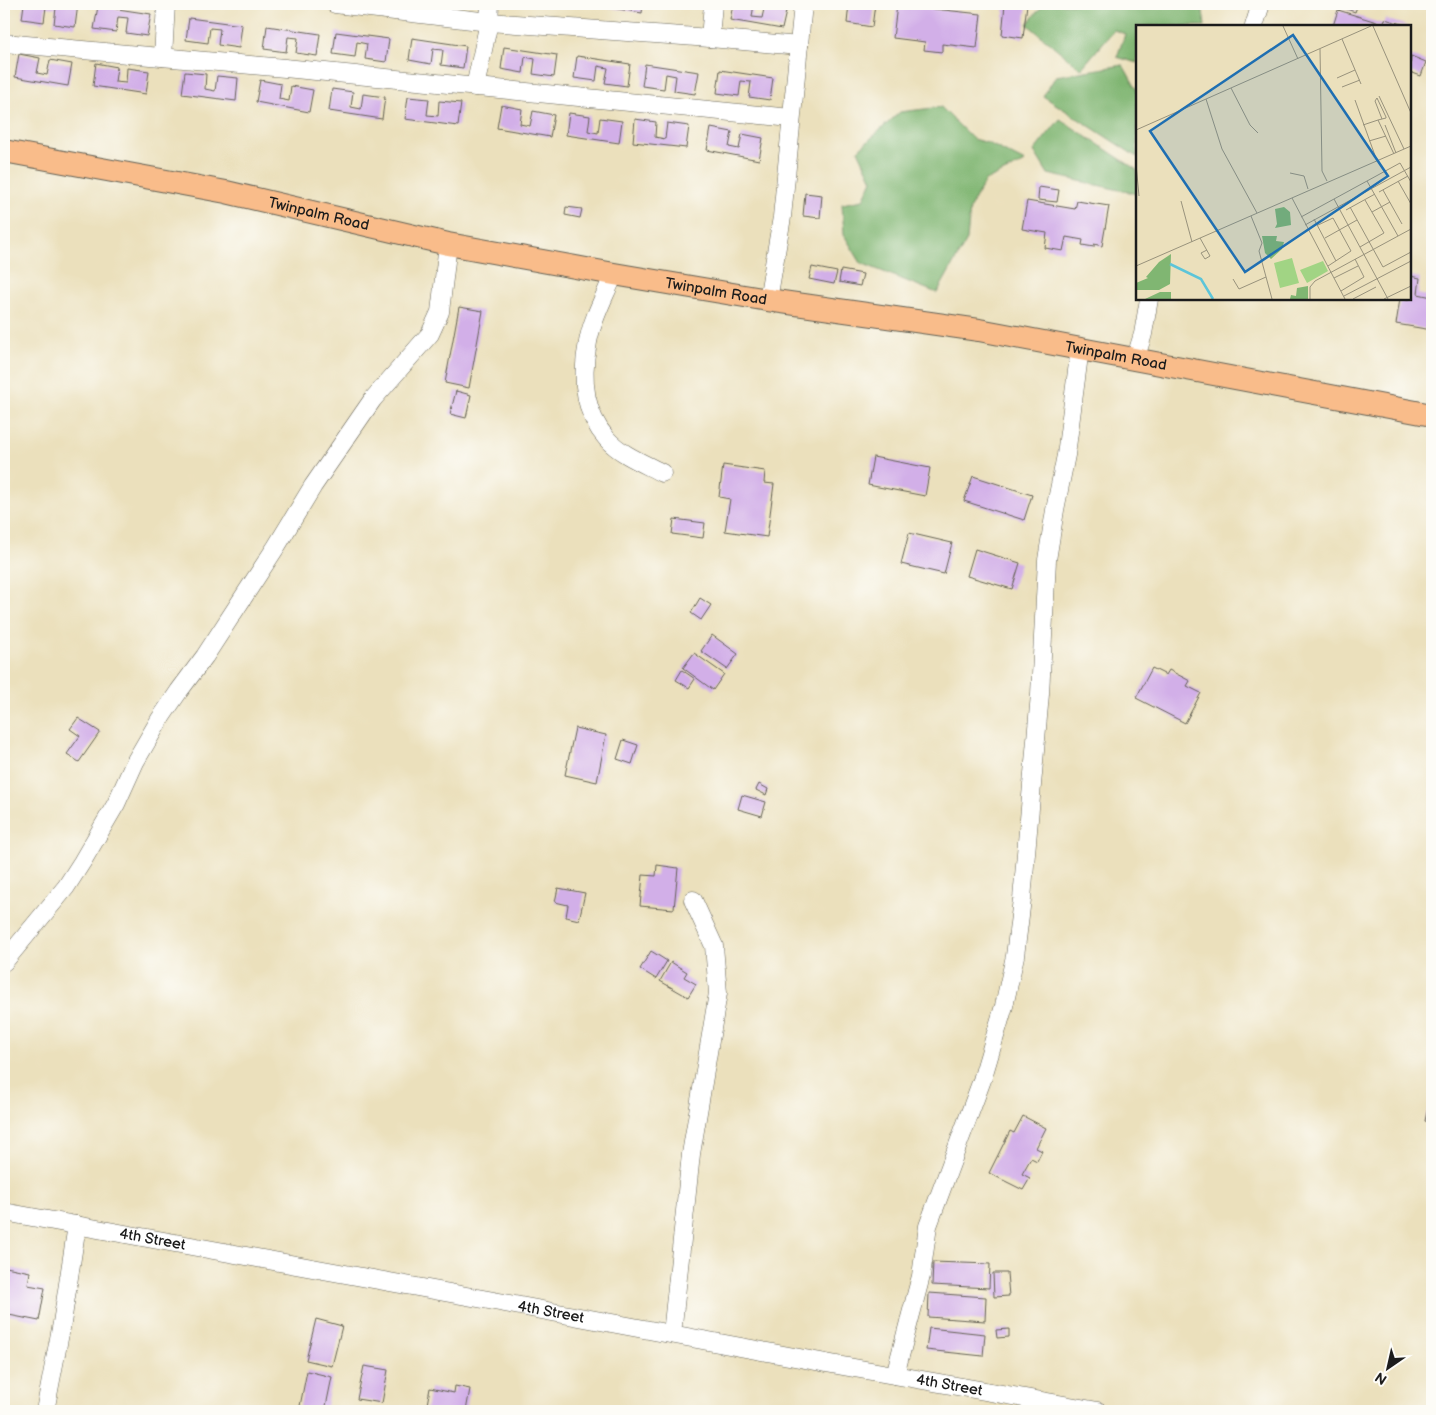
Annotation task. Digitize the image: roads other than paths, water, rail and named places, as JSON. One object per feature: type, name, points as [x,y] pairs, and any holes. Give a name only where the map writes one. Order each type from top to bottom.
[{"type":"main road","name":"Twinpalm Road","points":[[5,156],[226,192],[448,244],[768,300],[979,330],[1432,414]]},
{"type":"street","points":[[163,57],[166,4]]},
{"type":"street","points":[[335,4],[489,22],[799,46]]},
{"type":"street","points":[[475,87],[489,22],[490,4]]},
{"type":"street","points":[[710,38],[713,4]]},
{"type":"street","points":[[768,300],[782,217],[803,4]]},
{"type":"street","points":[[1254,25],[1261,4]]},
{"type":"street","points":[[4,43],[285,68],[791,118]]},
{"type":"street","points":[[4,962],[66,887],[116,804],[135,762],[160,719],[206,656],[313,486],[373,399],[430,334],[440,312],[448,244]]},
{"type":"street","points":[[614,274],[588,342],[584,385],[592,416],[608,440],[634,459],[662,473]]},
{"type":"street","points":[[1135,360],[1143,334],[1149,300]]},
{"type":"street","points":[[895,1376],[922,1276],[928,1226],[982,1080],[1004,1006],[1015,956],[1022,899],[1040,694],[1047,560],[1066,455],[1080,348]]},
{"type":"street","points":[[672,1334],[691,1154],[718,993],[714,946],[693,900]]},
{"type":"street","name":"4th Street","points":[[4,1212],[895,1376],[1098,1411]]},
{"type":"street","points":[[45,1411],[62,1323],[77,1225]]}]
